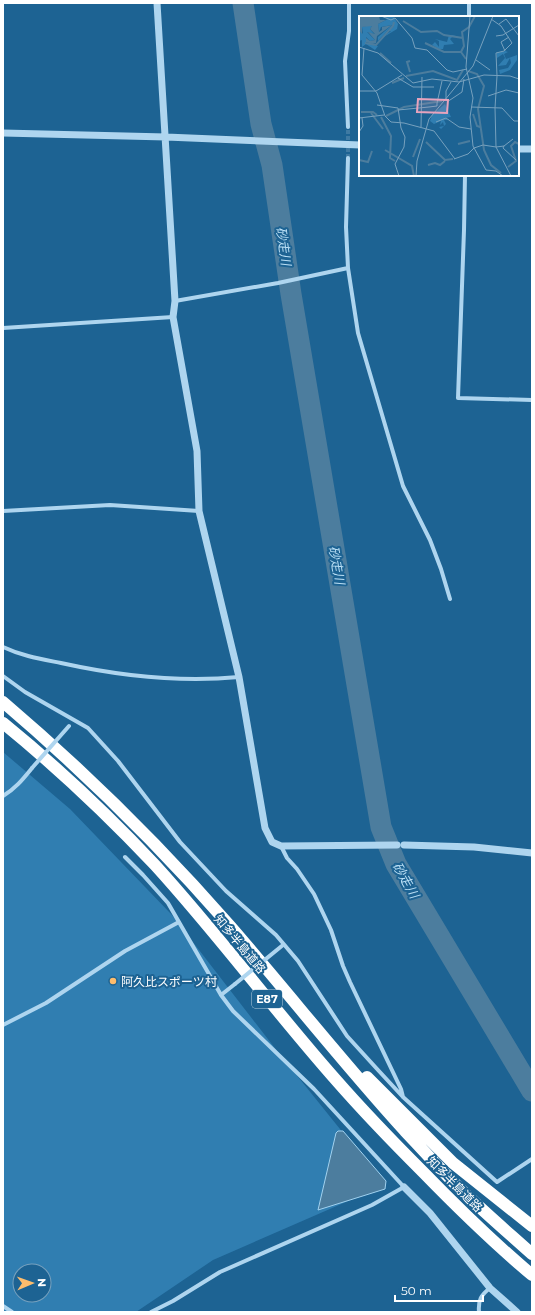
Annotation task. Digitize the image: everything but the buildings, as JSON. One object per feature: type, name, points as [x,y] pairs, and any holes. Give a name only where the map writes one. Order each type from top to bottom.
[{"type":"highway","name":"知多半島道路","points":[[3,702],[43,736],[89,779],[167,856],[230,927],[385,1109],[460,1188],[532,1254]]},
{"type":"highway","name":"知多半島道路","points":[[3,723],[46,758],[93,801],[155,865],[217,937],[335,1080],[460,1210],[532,1275]]},
{"type":"highway","points":[[345,1062],[356,1066],[453,1163],[532,1226]]},
{"type":"street","points":[[158,3],[175,301],[172,317],[196,451],[199,511],[239,677],[266,828],[272,842],[281,846],[400,845],[474,847],[532,853]]},
{"type":"street","points":[[348,127],[345,61],[349,31],[349,3]]},
{"type":"street","points":[[469,3],[469,16]]},
{"type":"street","points":[[3,133],[166,137],[359,145]]},
{"type":"street","points":[[519,149],[532,149]]},
{"type":"street","points":[[348,158],[346,227],[348,268],[358,333],[403,486],[430,540],[450,599]]},
{"type":"street","points":[[465,176],[458,398],[532,400]]},
{"type":"street","points":[[175,301],[278,283],[348,268]]},
{"type":"street","points":[[3,328],[172,317]]},
{"type":"street","points":[[3,512],[110,505],[199,511]]},
{"type":"street","points":[[3,647],[18,654],[71,666],[128,676],[173,679],[216,679],[239,677]]},
{"type":"street","points":[[3,676],[25,692],[88,728],[118,761],[180,842],[226,891],[276,935],[298,962],[347,1036],[403,1097],[497,1182],[532,1159]]},
{"type":"street","points":[[3,796],[13,790],[26,778],[32,768],[69,726],[73,719]]},
{"type":"street","points":[[281,846],[287,858],[297,869],[314,894],[325,916],[350,982],[401,1089],[403,1097]]},
{"type":"street","points":[[125,857],[164,898],[221,995],[233,1011],[314,1090],[430,1213],[490,1288],[517,1312]]},
{"type":"street","points":[[3,1025],[46,1003],[125,951],[179,922]]},
{"type":"street","points":[[221,995],[283,945]]},
{"type":"street","points":[[151,1312],[173,1301],[220,1272],[372,1205],[404,1187]]},
{"type":"street","points":[[478,1312],[478,1302],[482,1295],[490,1288]]},
{"type":"street","points":[[3,1306],[12,1312]]},
{"type":"shaded area","name":"阿久比スポーツ村","points":[[3,752],[70,809],[172,915],[274,1047],[385,1185],[213,1260],[136,1312],[3,1312]]},
{"type":"shaded area","points":[[338,1131],[343,1131],[386,1181],[385,1189],[318,1210],[336,1133]]},
{"type":"waterway","name":"砂走川","points":[[243,3],[261,124],[272,165],[291,294],[381,827],[396,864],[532,1091]]},
{"type":"tunnel","points":[[348,127],[348,158]]},
{"type":"place","name":"阿久比スポーツ村","points":[[113,981]]}]
